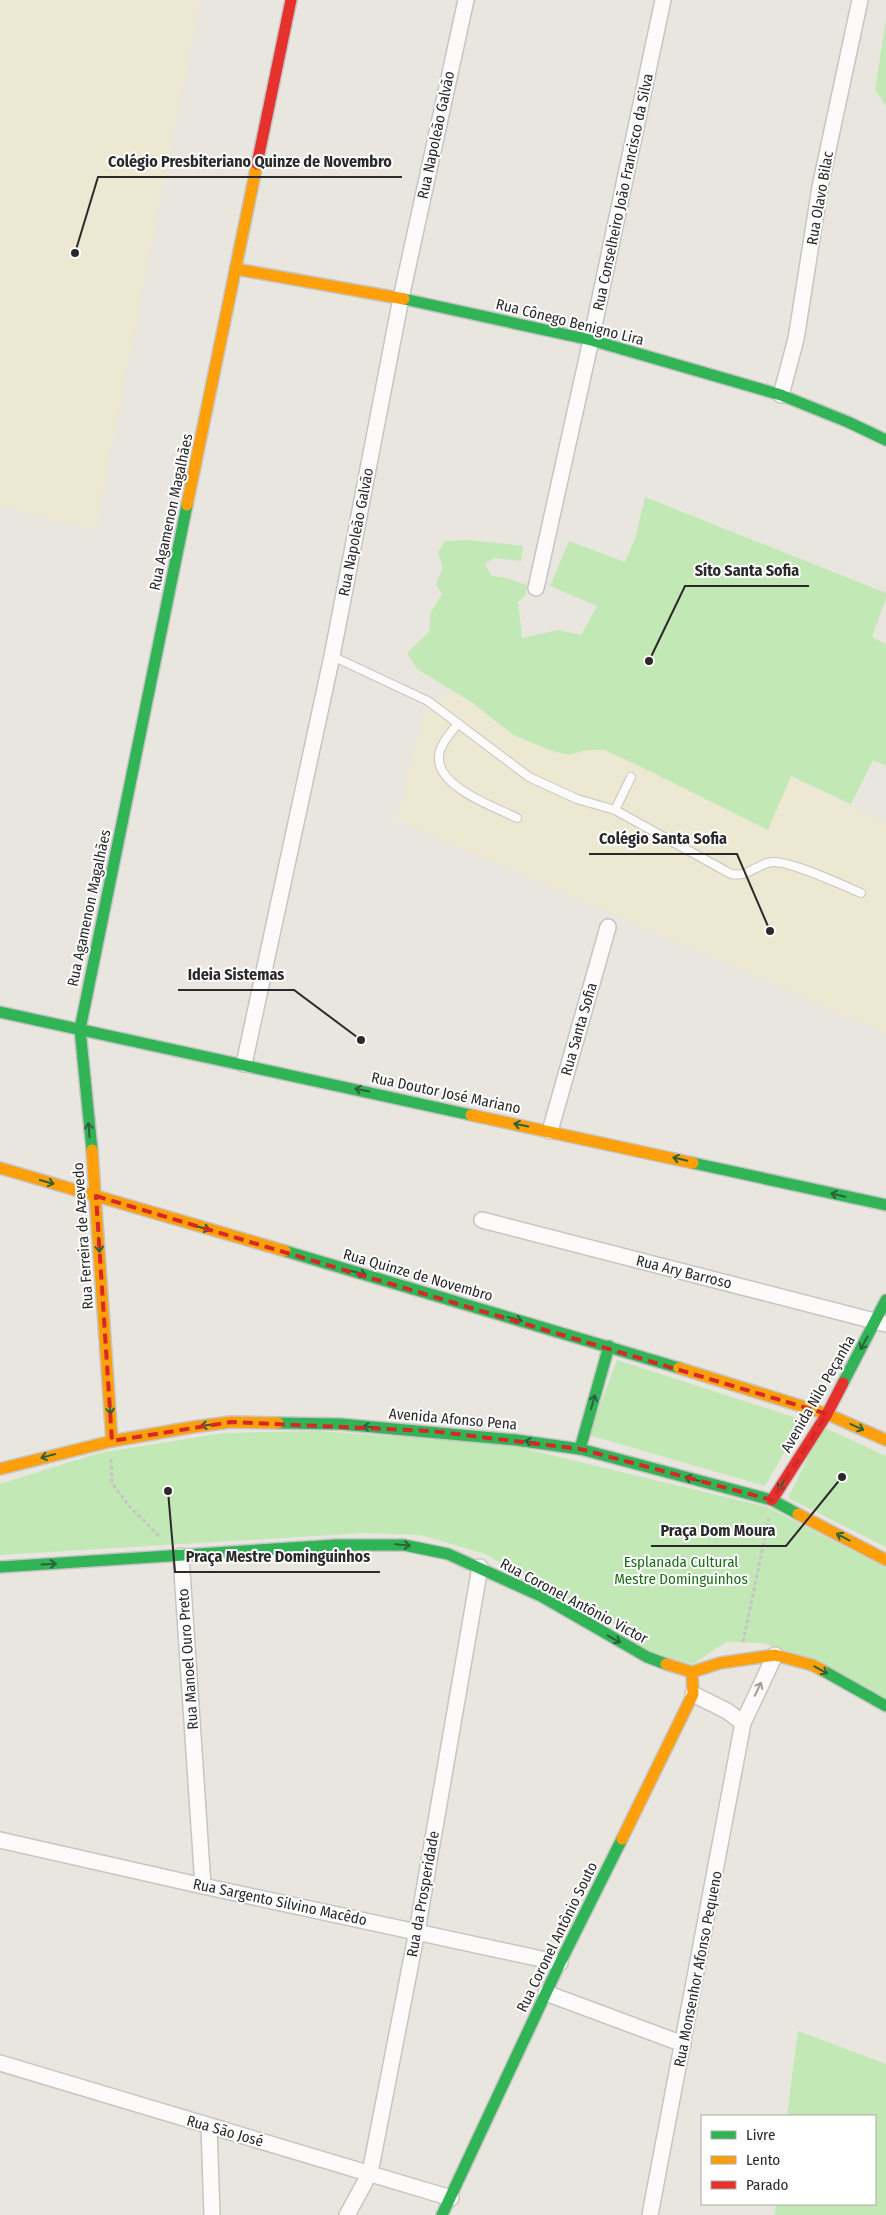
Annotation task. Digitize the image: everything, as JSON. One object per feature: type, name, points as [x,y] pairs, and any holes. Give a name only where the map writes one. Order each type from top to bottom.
[{"type":"main road","name":"Rua Agamenon Magalhães","points":[[80,1029],[291,0]]},
{"type":"main road","name":"Rua Cônego Benigno Lira","points":[[236,269],[401,298],[592,340],[781,395],[840,418],[886,440]]},
{"type":"main road","name":"Rua Doutor José Mariano","points":[[0,1012],[886,1205]]},
{"type":"main road","name":"Rua Ferreira de Azevedo","points":[[80,1029],[96,1196],[112,1441]]},
{"type":"main road","name":"Rua Quinze de Novembro","points":[[0,1168],[609,1346],[827,1414],[886,1440]]},
{"type":"main road","name":"Avenida Nilo Peçanha","points":[[771,1505],[881,1323],[886,1300]]},
{"type":"main road","points":[[580,1449],[609,1346]]},
{"type":"main road","name":"Avenida Afonso Pena","points":[[0,1469],[112,1441],[231,1422],[285,1422],[431,1431],[580,1449],[771,1505],[886,1560]]},
{"type":"main road","name":"Rua Coronel Antônio Victor","points":[[0,1567],[336,1545],[383,1544],[427,1548],[480,1567],[541,1596],[647,1657],[692,1672]]},
{"type":"main road","points":[[692,1672],[740,1660],[775,1655],[812,1665],[886,1706]]},
{"type":"main road","name":"Rua Coronel Antônio Souto","points":[[442,2215],[560,1963],[693,1694],[692,1672]]},
{"type":"street","name":"Rua Napoleão Galvão","points":[[244,1064],[332,656],[401,298],[466,0]]},
{"type":"street","name":"Rua Conselheiro João Francisco da Silva","points":[[536,588],[592,340],[663,0]]},
{"type":"street","name":"Rua Olavo Bilac","points":[[781,395],[796,339],[820,187],[860,0]]},
{"type":"street","name":"Rua Santa Sofia","points":[[550,1131],[608,927]]},
{"type":"street","name":"Rua Ary Barroso","points":[[482,1220],[881,1323]]},
{"type":"street","name":"Rua Manoel Ouro Preto","points":[[181,1556],[203,1886]]},
{"type":"street","name":"Rua da Prosperidade","points":[[347,2215],[370,2172],[417,1931],[480,1567]]},
{"type":"street","name":"Rua Monsenhor Afonso Pequeno","points":[[650,2215],[744,1723],[775,1655]]},
{"type":"street","points":[[693,1694],[727,1710],[744,1723]]},
{"type":"street","name":"Rua Sargento Silvino Macêdo","points":[[0,1840],[560,1963]]},
{"type":"street","points":[[546,1993],[683,2044]]},
{"type":"street","name":"Rua São José","points":[[0,2063],[370,2172],[450,2198]]},
{"type":"street","points":[[209,2126],[212,2215]]},
{"type":"lane","points":[[332,656],[428,701],[529,777],[577,799],[615,810],[731,874],[741,876],[772,862],[787,864],[860,893]]},
{"type":"lane","points":[[458,723],[441,750],[439,756],[441,769],[449,780],[464,792],[517,818]]},
{"type":"lane","points":[[615,810],[631,777]]},
{"type":"path","points":[[112,1460],[112,1483],[129,1506],[161,1538]]},
{"type":"path","points":[[740,1660],[771,1505]]},
{"type":"highlighted area","points":[[96,1196],[827,1414],[772,1500],[580,1449],[431,1431],[231,1422],[112,1441]]},
{"type":"shaded area","points":[[0,0],[200,0],[95,530],[0,506]]},
{"type":"shaded area","points":[[451,691],[473,703],[512,734],[549,750],[569,755],[586,750],[604,750],[767,830],[791,776],[886,823],[886,1033],[397,820],[425,710]]},
{"type":"green space","points":[[886,20],[886,106],[875,89]]},
{"type":"green space","points":[[645,497],[886,593],[886,598],[872,637],[886,644],[886,766],[873,760],[851,804],[791,776],[768,830],[604,750],[586,750],[569,755],[549,750],[512,734],[473,703],[417,669],[407,653],[429,632],[431,612],[442,594],[436,585],[443,567],[438,552],[445,541],[470,540],[523,546],[521,561],[494,558],[485,564],[492,576],[503,577],[527,585],[525,596],[518,602],[522,638],[558,630],[581,635],[597,606],[550,586],[569,541],[625,562],[635,539]]},
{"type":"green space","points":[[617,1360],[803,1420],[765,1486],[589,1435]]},
{"type":"green space","points":[[823,1427],[886,1456],[886,1547],[788,1498]]},
{"type":"green space","name":"Esplanada Cultural Mestre Dominguinhos","points":[[318,1431],[505,1444],[767,1507],[886,1568],[886,1698],[813,1659],[762,1643],[726,1642],[693,1664],[645,1651],[623,1629],[485,1554],[421,1535],[364,1533],[0,1555],[0,1484],[99,1453],[224,1433]]},
{"type":"green space","points":[[798,2031],[886,2064],[886,2215],[775,2215],[776,2205],[876,2205],[876,2115],[787,2115]]},
{"type":"traffic: fast","points":[[404,299],[591,340],[781,395],[848,422],[886,440]]},
{"type":"traffic: fast","points":[[92,1150],[80,1029],[187,505]]},
{"type":"traffic: fast","points":[[0,1012],[471,1115]]},
{"type":"traffic: fast","points":[[693,1163],[886,1205]]},
{"type":"traffic: fast","points":[[285,1251],[679,1368]]},
{"type":"traffic: fast","points":[[843,1383],[886,1300]]},
{"type":"traffic: fast","points":[[580,1449],[609,1346]]},
{"type":"traffic: fast","points":[[278,1423],[340,1424],[516,1440],[580,1449],[772,1500],[798,1514]]},
{"type":"traffic: fast","points":[[0,1567],[336,1545],[404,1545],[448,1554],[541,1596],[647,1657],[666,1664]]},
{"type":"traffic: fast","points":[[822,1670],[886,1706]]},
{"type":"traffic: fast","points":[[442,2215],[560,1963],[622,1839]]},
{"type":"traffic: slow","points":[[187,505],[257,164]]},
{"type":"traffic: slow","points":[[236,269],[404,299]]},
{"type":"traffic: slow","points":[[471,1115],[693,1163]]},
{"type":"traffic: slow","points":[[92,1150],[112,1441]]},
{"type":"traffic: slow","points":[[0,1168],[285,1251]]},
{"type":"traffic: slow","points":[[679,1368],[827,1414],[886,1440]]},
{"type":"traffic: slow","points":[[0,1469],[112,1441],[193,1427],[231,1422],[278,1423]]},
{"type":"traffic: slow","points":[[798,1514],[886,1560]]},
{"type":"traffic: slow","points":[[666,1664],[692,1672],[720,1663],[775,1655],[812,1665],[822,1670]]},
{"type":"traffic: slow","points":[[622,1839],[693,1694],[692,1672]]},
{"type":"traffic: jam","points":[[257,164],[291,0]]},
{"type":"traffic: jam","points":[[772,1500],[827,1414],[843,1383]]},
{"type":"place","name":"Colégio Presbiteriano Quinze de Novembro","points":[[75,253]]},
{"type":"place","name":"Síto Santa Sofia","points":[[649,661]]},
{"type":"place","name":"Colégio Santa Sofia","points":[[770,931]]},
{"type":"place","name":"Ideia Sistemas","points":[[361,1040]]},
{"type":"place","name":"Praça Dom Moura","points":[[842,1477]]},
{"type":"place","name":"Praça Mestre Dominguinhos","points":[[168,1491]]}]
